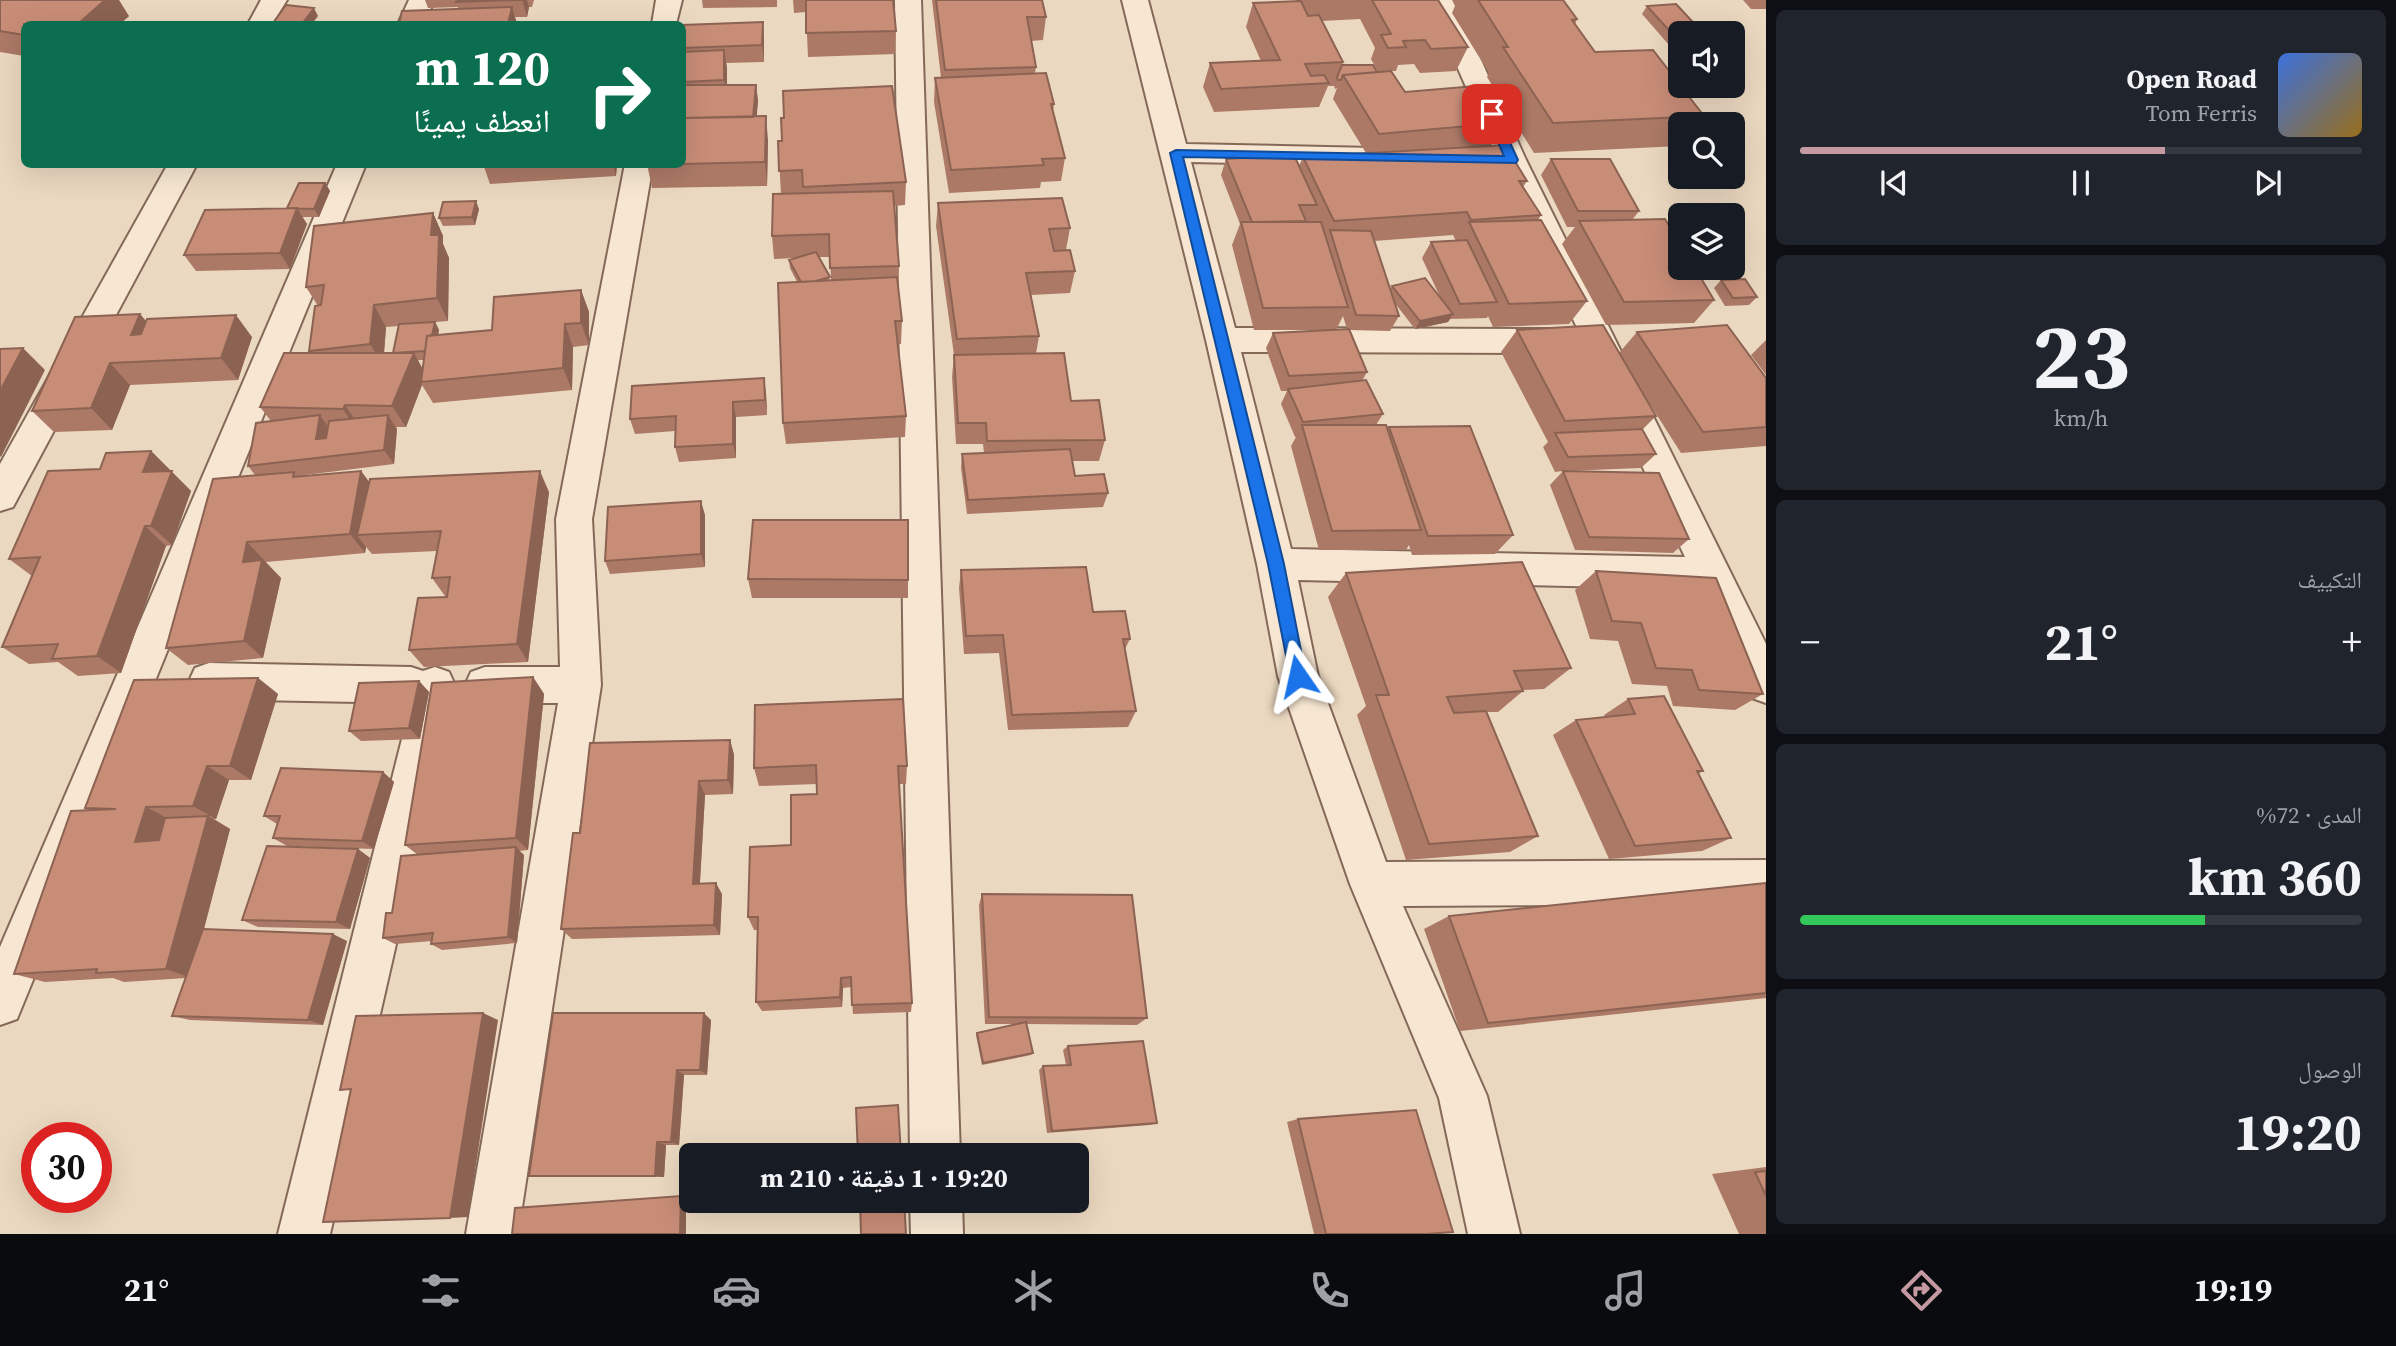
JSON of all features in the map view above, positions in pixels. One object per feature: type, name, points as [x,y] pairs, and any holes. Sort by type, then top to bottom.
[{"type":"street","points":[[262,21],[274,0]]},
{"type":"street","points":[[412,21],[422,0]]},
{"type":"street","points":[[664,21],[668,0]]},
{"type":"street","points":[[908,0],[935,1143]]},
{"type":"street","points":[[1135,0],[1222,340],[1276,564],[1298,676],[1372,884],[1463,1096],[1494,1234]]},
{"type":"street","points":[[1441,0],[1499,160],[1600,341],[1766,685]]},
{"type":"street","points":[[1176,153],[1404,158]]},
{"type":"street","points":[[5,480],[181,168]]},
{"type":"street","points":[[0,1002],[350,168]]},
{"type":"street","points":[[492,1234],[581,685],[574,519],[638,168]]},
{"type":"street","points":[[1222,340],[1600,341]]},
{"type":"street","points":[[1276,564],[1712,573]]},
{"type":"street","points":[[136,679],[581,685]]},
{"type":"street","points":[[304,1234],[435,685]]},
{"type":"street","points":[[1372,884],[1766,882]]},
{"type":"street","points":[[936,1213],[937,1234]]},
{"type":"building","points":[[0,0],[105,0],[81,21],[21,21],[21,34],[0,31]]},
{"type":"building","points":[[457,0],[522,0],[456,2]]},
{"type":"building","points":[[806,0],[893,0],[896,31],[806,33]]},
{"type":"building","points":[[936,0],[1042,0],[1046,17],[1027,17],[1036,67],[945,70]]},
{"type":"building","points":[[1372,0],[1438,0],[1468,47],[1431,49],[1425,40],[1403,41],[1406,47],[1388,48],[1381,35],[1391,34]]},
{"type":"building","points":[[1478,0],[1563,0],[1577,19],[1572,20],[1595,52],[1653,50],[1668,69],[1668,98],[1690,98],[1701,112],[1668,112],[1668,118],[1553,123],[1503,47],[1508,47]]},
{"type":"building","points":[[1301,1],[1308,16],[1319,15],[1343,62],[1305,64],[1311,76],[1324,75],[1329,83],[1221,89],[1210,63],[1280,60],[1253,3]]},
{"type":"building","points":[[1676,4],[1692,21],[1668,21],[1668,29],[1647,6]]},
{"type":"building","points":[[286,5],[314,8],[304,21],[274,21]]},
{"type":"building","points":[[512,7],[509,21],[400,21],[402,11]]},
{"type":"building","points":[[763,22],[762,45],[686,48],[686,25]]},
{"type":"building","points":[[724,50],[724,80],[686,82],[686,52]]},
{"type":"building","points":[[1342,65],[1373,65],[1377,72],[1343,75],[1341,80],[1338,80]]},
{"type":"building","points":[[1391,71],[1405,92],[1476,86],[1502,123],[1379,134],[1343,75]]},
{"type":"building","points":[[1046,73],[1065,158],[1042,159],[1044,165],[951,170],[935,78]]},
{"type":"building","points":[[686,85],[756,85],[753,117],[686,118]]},
{"type":"building","points":[[892,86],[906,182],[803,187],[802,170],[779,171],[778,141],[782,141],[783,91]]},
{"type":"building","points":[[766,116],[765,162],[686,164],[686,118]]},
{"type":"building","points":[[1505,145],[1527,181],[1519,181],[1541,215],[1471,220],[1467,212],[1334,221],[1303,157]]},
{"type":"building","points":[[1294,155],[1317,205],[1299,205],[1306,221],[1252,222],[1226,159]]},
{"type":"building","points":[[1551,159],[1610,159],[1639,211],[1578,211]]},
{"type":"building","points":[[299,183],[325,183],[314,209],[287,208]]},
{"type":"building","points":[[893,191],[899,266],[830,268],[829,234],[772,236],[773,194]]},
{"type":"building","points":[[1062,198],[1070,228],[1049,229],[1054,251],[1070,250],[1075,271],[1026,273],[1039,336],[957,339],[938,203]]},
{"type":"building","points":[[476,201],[472,217],[439,218],[443,202]]},
{"type":"building","points":[[297,208],[280,253],[184,255],[205,210]]},
{"type":"building","points":[[433,213],[431,235],[439,235],[437,298],[374,305],[370,344],[309,351],[315,306],[321,305],[324,285],[306,287],[314,226]]},
{"type":"building","points":[[1665,219],[1668,224],[1668,280],[1702,280],[1714,300],[1624,302],[1579,221]]},
{"type":"building","points":[[1541,220],[1587,301],[1509,304],[1469,222]]},
{"type":"building","points":[[1241,222],[1321,222],[1348,307],[1263,308]]},
{"type":"building","points":[[1330,230],[1371,231],[1399,316],[1356,315]]},
{"type":"building","points":[[1467,240],[1497,302],[1460,304],[1431,242]]},
{"type":"building","points":[[816,252],[830,277],[801,282],[789,260]]},
{"type":"building","points":[[897,277],[902,321],[895,321],[906,416],[783,423],[778,283]]},
{"type":"building","points":[[1425,278],[1453,314],[1420,321],[1392,286]]},
{"type":"building","points":[[1745,279],[1757,297],[1733,298],[1721,280]]},
{"type":"building","points":[[581,290],[581,323],[565,324],[563,368],[421,382],[427,336],[492,330],[494,297]]},
{"type":"building","points":[[140,314],[131,335],[141,334],[147,319],[236,315],[221,358],[110,363],[91,408],[32,411],[75,317]]},
{"type":"building","points":[[435,322],[432,335],[427,336],[425,351],[393,353],[399,324]]},
{"type":"building","points":[[1603,325],[1656,416],[1565,421],[1517,330]]},
{"type":"building","points":[[1727,325],[1766,378],[1766,427],[1703,432],[1637,332]]},
{"type":"building","points":[[1349,329],[1367,372],[1289,376],[1273,333]]},
{"type":"building","points":[[23,348],[0,391],[0,349]]},
{"type":"building","points":[[284,353],[414,353],[392,406],[345,405],[343,409],[260,407]]},
{"type":"building","points":[[1064,353],[1071,401],[1099,400],[1105,440],[987,441],[986,423],[958,423],[954,355]]},
{"type":"building","points":[[764,378],[765,400],[733,402],[733,444],[675,447],[676,416],[630,419],[632,386]]},
{"type":"building","points":[[1366,380],[1383,414],[1303,422],[1288,389]]},
{"type":"building","points":[[320,415],[316,439],[326,438],[329,421],[388,415],[384,450],[248,466],[256,423]]},
{"type":"building","points":[[1302,425],[1386,425],[1421,530],[1332,531]]},
{"type":"building","points":[[1470,426],[1513,535],[1428,536],[1389,427]]},
{"type":"building","points":[[1642,429],[1656,454],[1568,457],[1555,433]]},
{"type":"building","points":[[1070,449],[1075,476],[1104,474],[1108,493],[968,500],[962,454]]},
{"type":"building","points":[[151,451],[143,472],[172,471],[151,526],[145,526],[97,656],[52,659],[58,644],[2,647],[40,557],[9,559],[48,471],[100,469],[106,453]]},
{"type":"building","points":[[361,471],[350,534],[247,542],[243,562],[262,560],[244,641],[166,648],[213,479],[294,472],[293,477]]},
{"type":"building","points":[[540,471],[517,644],[409,650],[418,598],[447,597],[450,577],[432,578],[441,531],[357,535],[370,479]]},
{"type":"building","points":[[1563,471],[1659,473],[1689,539],[1589,537]]},
{"type":"building","points":[[701,501],[701,554],[605,561],[608,507]]},
{"type":"building","points":[[753,520],[908,520],[908,580],[748,579]]},
{"type":"building","points":[[1522,562],[1571,668],[1514,671],[1523,691],[1447,697],[1454,713],[1486,711],[1538,836],[1429,844],[1376,695],[1389,695],[1346,573]]},
{"type":"building","points":[[1086,567],[1093,612],[1125,611],[1130,639],[1123,639],[1136,711],[1012,715],[1003,635],[966,636],[961,570]]},
{"type":"building","points":[[1596,571],[1716,578],[1763,694],[1699,690],[1692,670],[1656,668],[1641,623],[1612,621]]},
{"type":"building","points":[[533,677],[516,838],[405,845],[432,683]]},
{"type":"building","points":[[258,678],[230,766],[207,766],[193,806],[146,807],[135,842],[159,840],[165,818],[208,816],[166,969],[96,973],[97,969],[14,974],[71,811],[116,809],[85,808],[134,680]]},
{"type":"building","points":[[419,681],[409,728],[349,731],[359,683]]},
{"type":"building","points":[[1664,696],[1703,771],[1697,771],[1731,838],[1635,846],[1576,720],[1635,714],[1628,699]]},
{"type":"building","points":[[903,699],[907,766],[898,766],[912,1003],[852,1005],[851,977],[841,978],[840,997],[756,1002],[758,917],[748,917],[750,847],[791,845],[791,795],[817,794],[816,765],[754,768],[755,705]]},
{"type":"building","points":[[730,740],[728,780],[699,781],[693,884],[716,883],[714,925],[561,929],[573,833],[580,833],[590,743]]},
{"type":"building","points":[[281,768],[383,772],[362,841],[273,838],[280,816],[264,816]]},
{"type":"building","points":[[267,846],[358,849],[336,922],[242,920]]},
{"type":"building","points":[[516,847],[508,937],[431,944],[433,933],[383,938],[386,913],[392,913],[401,856]]},
{"type":"building","points":[[1766,883],[1766,993],[1488,1023],[1449,916]]},
{"type":"building","points":[[982,894],[1132,895],[1147,1018],[989,1017]]},
{"type":"building","points":[[203,929],[333,934],[308,1020],[172,1016]]},
{"type":"building","points":[[483,1013],[450,1218],[323,1222],[351,1089],[340,1090],[356,1016]]},
{"type":"building","points":[[553,1013],[704,1013],[700,1070],[677,1070],[671,1142],[657,1142],[655,1176],[529,1176]]},
{"type":"building","points":[[1026,1022],[1033,1053],[983,1063],[977,1033]]},
{"type":"building","points":[[1143,1041],[1157,1123],[1052,1131],[1043,1066],[1071,1065],[1068,1046]]},
{"type":"building","points":[[898,1105],[900,1143],[857,1143],[856,1108]]},
{"type":"building","points":[[1416,1110],[1453,1232],[1326,1234],[1298,1119]]},
{"type":"building","points":[[1766,1171],[1766,1196],[1755,1172]]},
{"type":"building","points":[[679,1196],[680,1234],[512,1234],[515,1208]]},
{"type":"building","points":[[860,1213],[905,1213],[906,1234],[861,1234]]},
{"type":"route","points":[[1298,676],[1276,564],[1176,153],[1512,160],[1492,114]]}]
